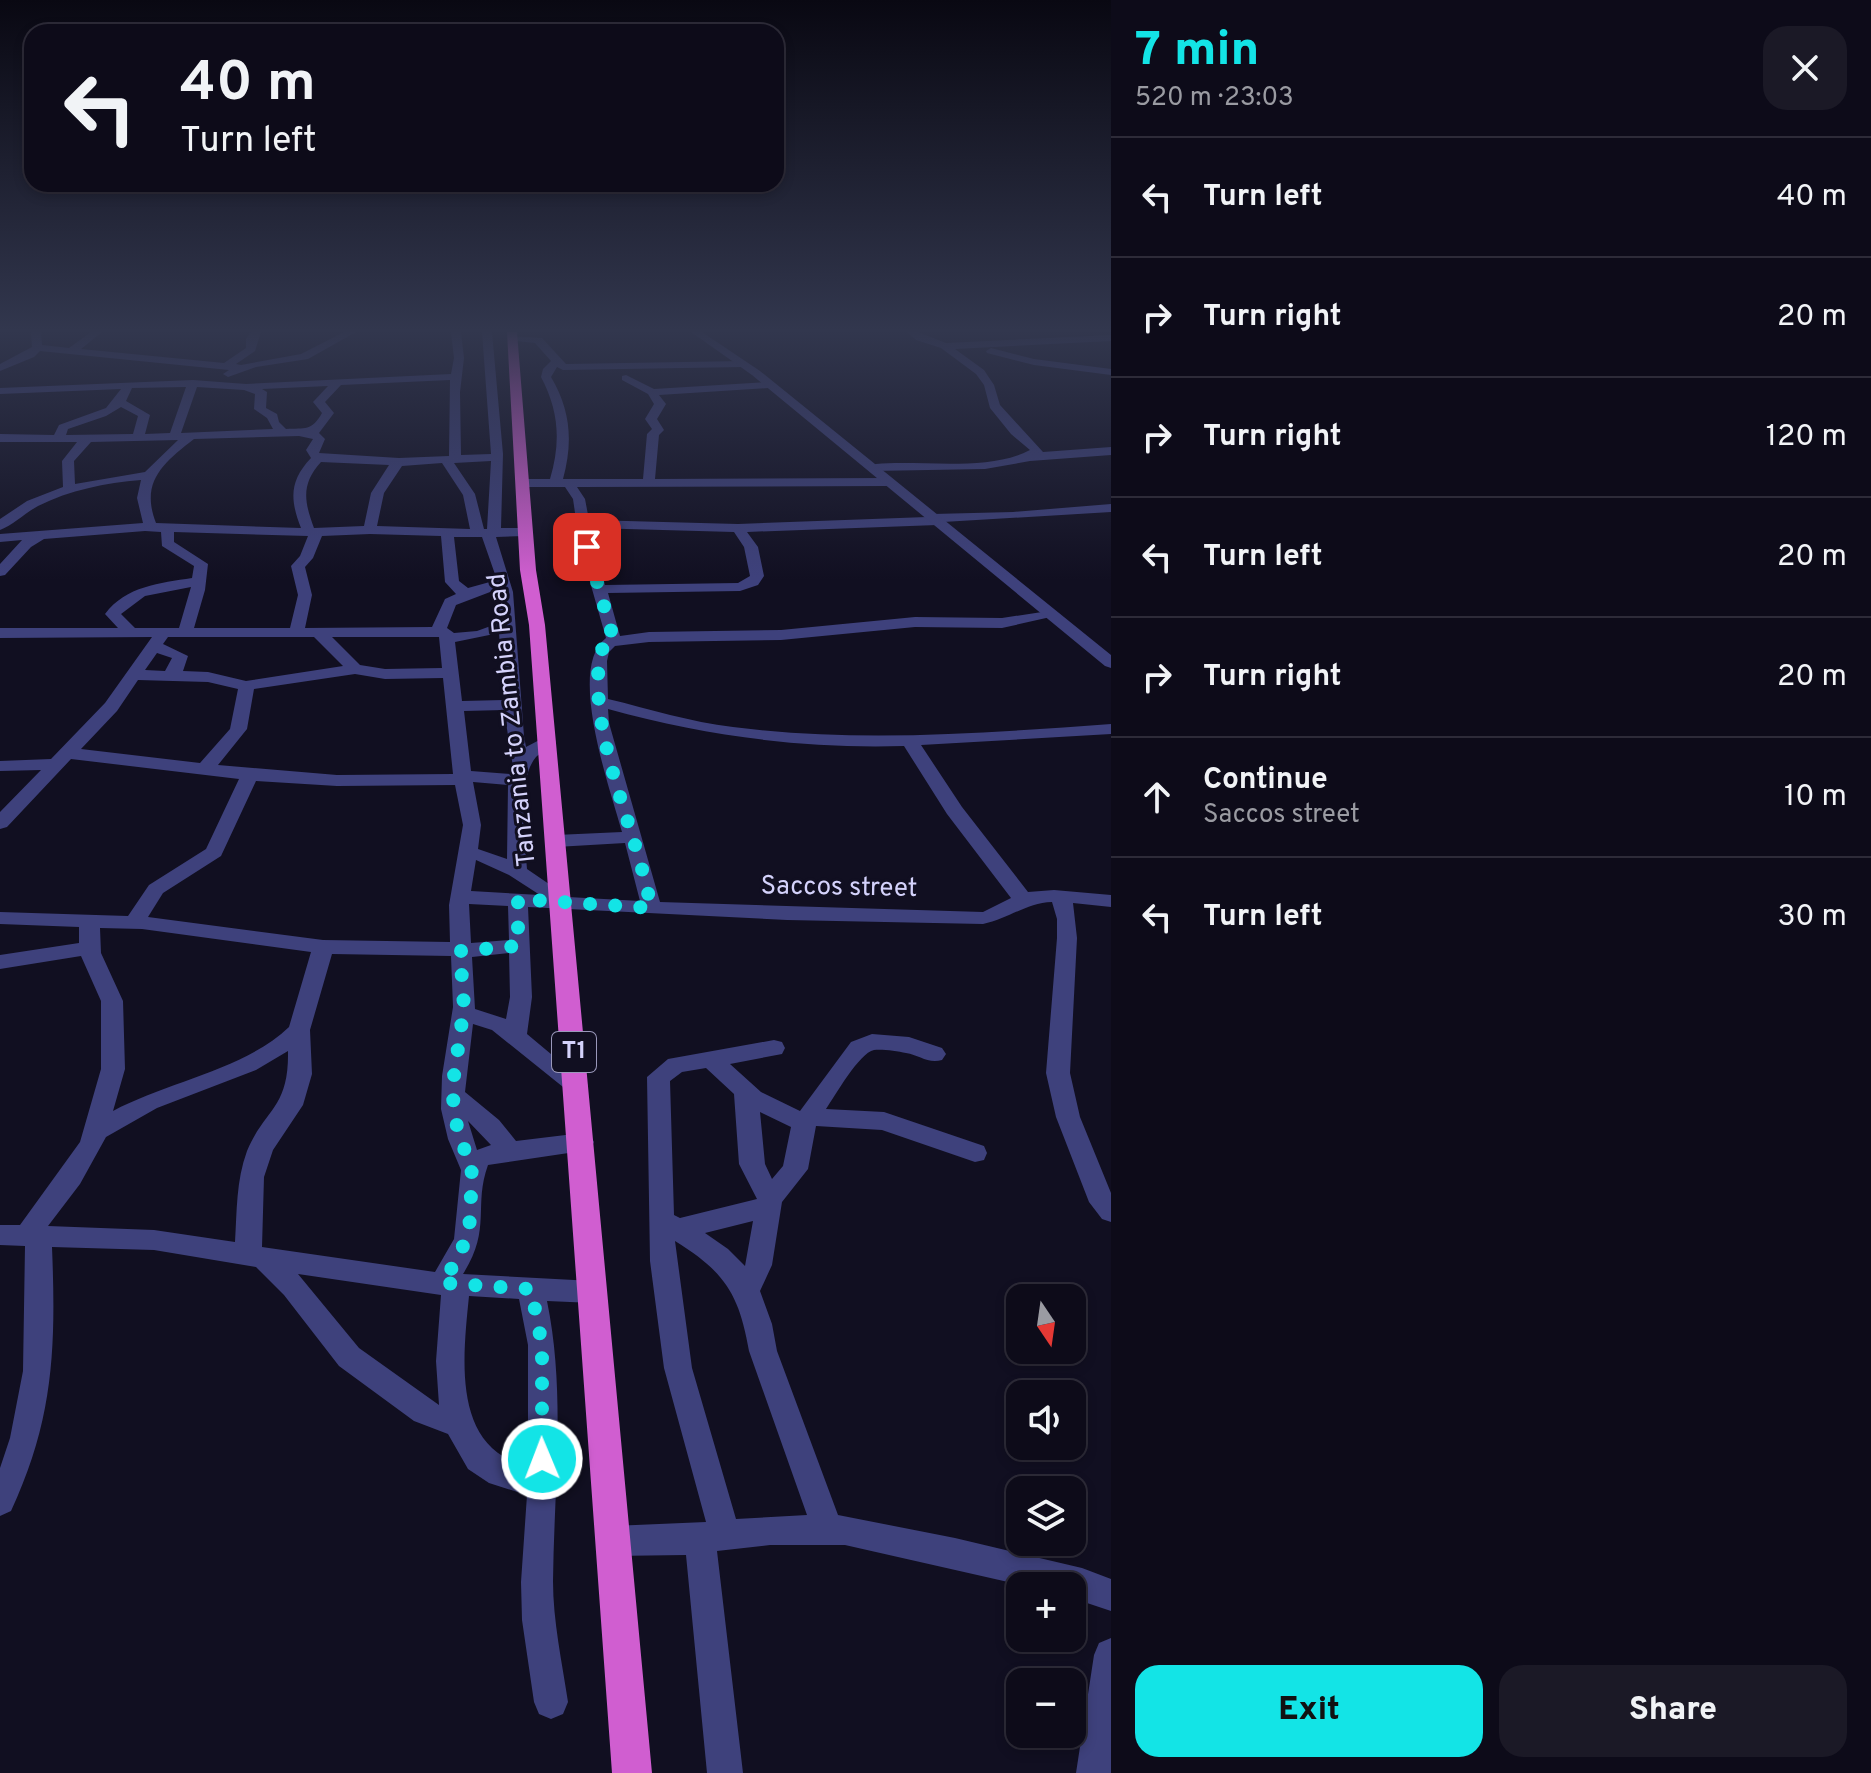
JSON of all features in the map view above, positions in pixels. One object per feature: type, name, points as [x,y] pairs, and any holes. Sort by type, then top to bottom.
[{"type":"highway","name":"Tanzania to Zambia Road","points":[[517,415],[525,532],[547,741],[582,1142],[632,1773]]},
{"type":"street","points":[[58,440],[63,427],[101,415]]},
{"type":"street","points":[[138,438],[144,415]]},
{"type":"street","points":[[174,437],[182,415]]},
{"type":"street","points":[[271,415],[273,423],[282,432]]},
{"type":"street","points":[[311,433],[320,427],[327,415]]},
{"type":"street","points":[[453,415],[451,459],[459,483],[469,494],[503,565],[520,774]]},
{"type":"street","points":[[486,533],[497,457],[494,415]]},
{"type":"street","points":[[563,415],[562,482],[579,499],[582,524],[614,641]]},
{"type":"street","points":[[649,480],[653,434],[658,430],[651,419],[654,415]]},
{"type":"street","points":[[807,415],[876,468],[887,482],[1111,663]]},
{"type":"street","points":[[1001,415],[1015,432],[1038,451],[1030,457]]},
{"type":"street","points":[[0,438],[58,440],[311,433],[319,439],[312,450],[319,457],[399,462],[497,457]]},
{"type":"street","points":[[185,632],[200,581],[201,564],[167,543],[169,535],[158,527],[144,504],[147,476],[153,467],[191,436]]},
{"type":"street","points":[[70,491],[66,467],[68,458],[88,439]]},
{"type":"street","points":[[876,468],[1000,463],[1030,457],[1111,451]]},
{"type":"street","points":[[296,633],[305,602],[298,566],[306,558],[313,531],[299,508],[297,488],[304,472],[319,457]]},
{"type":"street","points":[[370,530],[372,505],[382,480],[399,462]]},
{"type":"street","points":[[0,526],[14,514],[103,479],[147,476]]},
{"type":"street","points":[[522,483],[649,480],[887,482]]},
{"type":"street","points":[[582,524],[738,528],[1013,516],[1111,508]]},
{"type":"street","points":[[0,538],[158,527],[525,532]]},
{"type":"street","points":[[599,589],[740,587],[753,582],[757,576],[751,547],[738,528]]},
{"type":"street","points":[[447,533],[452,582],[465,594]]},
{"type":"street","points":[[0,572],[26,544],[42,534]]},
{"type":"street","points":[[131,633],[113,614],[129,598],[153,589],[200,581]]},
{"type":"street","points":[[473,1169],[460,1139],[453,1095],[463,1013],[460,897],[472,825],[442,635],[450,602],[465,594],[503,583]]},
{"type":"street","points":[[651,908],[600,723],[601,650],[614,641],[649,637],[781,635],[915,622],[1002,623],[1050,613]]},
{"type":"street","points":[[0,633],[131,633],[160,639],[185,632],[479,635],[506,626]]},
{"type":"street","points":[[319,633],[355,669]]},
{"type":"street","points":[[0,823],[111,707],[160,639]]},
{"type":"street","points":[[160,639],[180,656],[177,668],[170,675]]},
{"type":"street","points":[[134,675],[208,677],[248,686],[273,679],[355,669],[385,674],[449,673]]},
{"type":"street","points":[[205,768],[230,742],[240,726],[242,696],[248,686]]},
{"type":"street","points":[[600,702],[677,723],[752,734],[909,740],[1111,729]]},
{"type":"street","points":[[454,706],[512,705]]},
{"type":"street","points":[[909,740],[954,810],[1023,900]]},
{"type":"street","points":[[517,872],[515,805],[520,774],[528,755],[547,741]]},
{"type":"street","points":[[0,766],[63,759],[378,782],[520,774]]},
{"type":"street","points":[[134,923],[156,889],[214,852],[250,775]]},
{"type":"street","points":[[556,841],[633,837]]},
{"type":"street","points":[[467,852],[517,872],[561,901]]},
{"type":"street","name":"Saccos street","points":[[460,897],[780,915],[983,918],[1000,915],[1023,900],[1061,897],[1111,901]]},
{"type":"street","points":[[1061,897],[1067,938],[1058,1073],[1068,1117],[1102,1202],[1111,1212]]},
{"type":"street","points":[[515,1036],[521,997],[518,899]]},
{"type":"street","points":[[0,918],[134,923],[323,947],[460,950],[518,946]]},
{"type":"street","points":[[22,1235],[71,1177],[96,1131],[113,1069],[112,1001],[90,948],[89,921]]},
{"type":"street","points":[[323,947],[299,1030],[300,1074],[291,1105],[261,1148],[251,1177],[256,1256],[294,1287],[349,1357],[424,1412],[461,1426]]},
{"type":"street","points":[[0,962],[90,948]]},
{"type":"street","points":[[463,1013],[500,1025],[576,1085]]},
{"type":"street","points":[[96,1131],[149,1102],[248,1064],[288,1041],[299,1030]]},
{"type":"street","points":[[747,1290],[759,1265],[768,1204],[795,1169],[807,1120],[859,1048],[872,1042],[886,1041],[934,1054]]},
{"type":"street","points":[[725,1773],[712,1536],[678,1368],[663,1261],[668,1224],[659,1077],[676,1065],[774,1048]]},
{"type":"street","points":[[710,1058],[746,1092],[777,1112],[807,1120],[884,1121],[975,1153]]},
{"type":"street","points":[[746,1092],[752,1164],[768,1204]]},
{"type":"street","points":[[453,1095],[490,1126],[510,1151]]},
{"type":"street","points":[[543,1484],[500,1472],[479,1458],[454,1412],[449,1380],[449,1284],[468,1238],[471,1205],[469,1175],[478,1159],[510,1151],[582,1142]]},
{"type":"street","points":[[668,1224],[768,1204]]},
{"type":"street","points":[[668,1224],[724,1259],[747,1290],[759,1322],[763,1351],[828,1530]]},
{"type":"street","points":[[22,1235],[154,1240],[449,1284],[593,1292]]},
{"type":"street","points":[[0,1501],[35,1402],[40,1310],[22,1235]]},
{"type":"street","points":[[531,1289],[542,1345],[543,1484],[537,1582],[539,1620],[551,1702]]},
{"type":"street","points":[[612,1541],[770,1530],[845,1530],[1082,1584],[1111,1595]]},
{"type":"street","points":[[1094,1773],[1111,1655]]},
{"type":"route","points":[[542,1459],[542,1345],[531,1289],[442,1283],[462,1254],[468,1238],[471,1205],[469,1175],[473,1169],[460,1139],[453,1109],[454,1076],[464,1007],[460,951],[518,946],[518,899],[651,908],[647,884],[600,723],[599,661],[601,650],[614,641],[587,547]]}]
